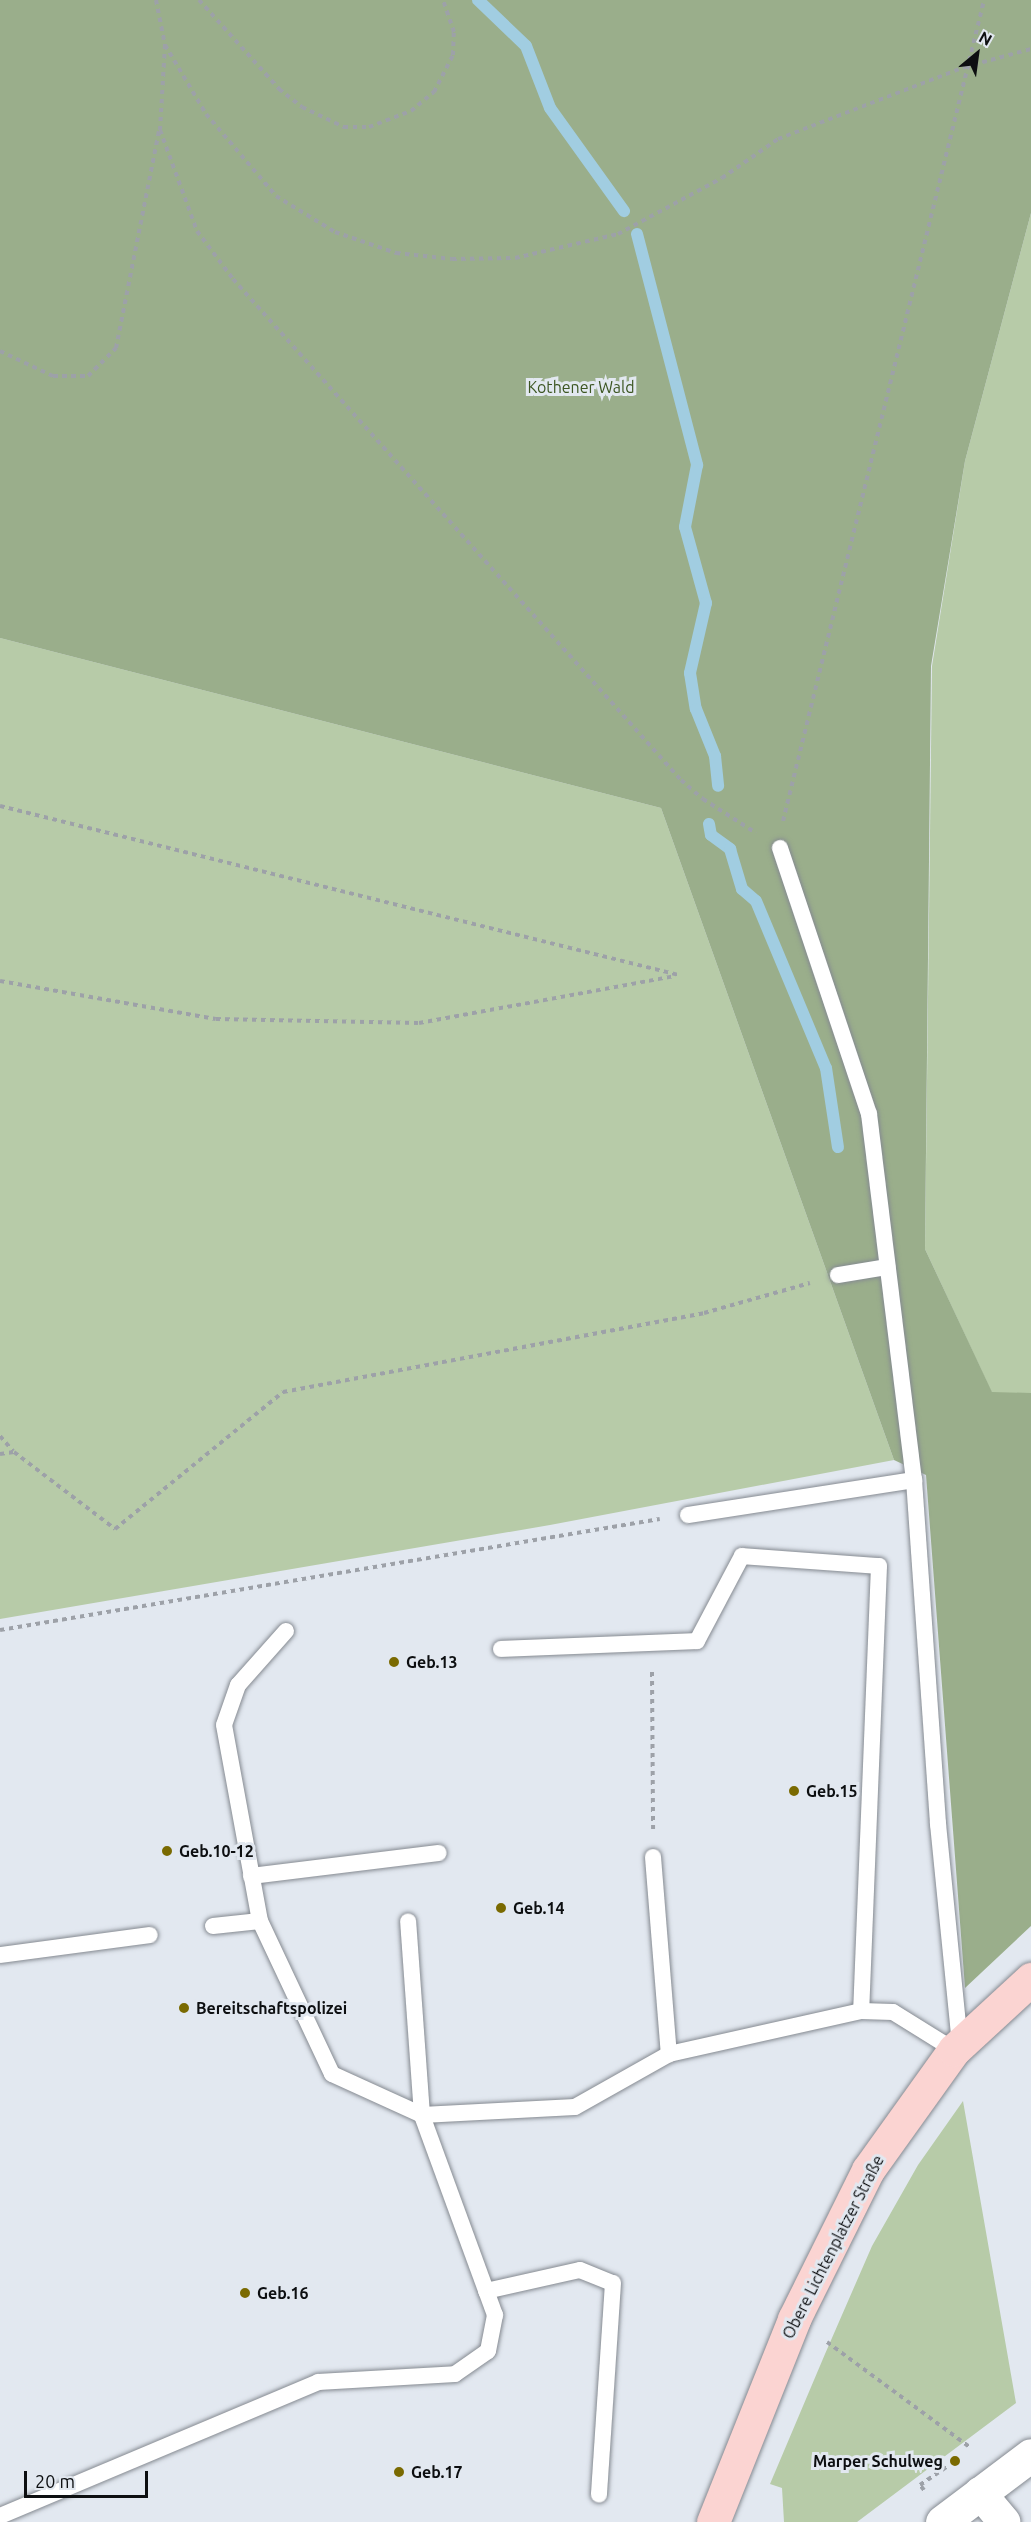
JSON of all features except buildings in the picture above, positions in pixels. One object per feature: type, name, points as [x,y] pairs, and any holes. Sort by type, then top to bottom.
[{"type":"main road","name":"Obere Lichtenplatzer Straße","points":[[714,2522],[794,2319],[868,2170],[957,2046],[1031,1979]]},
{"type":"street","points":[[942,2522],[1031,2455]]},
{"type":"street","points":[[726,2490],[734,2522]]},
{"type":"street","points":[[980,2493],[1004,2522]]},
{"type":"lane","points":[[780,848],[869,1114],[914,1480],[938,1824],[957,2046]]},
{"type":"lane","points":[[838,1275],[887,1267]]},
{"type":"lane","points":[[688,1515],[914,1480]]},
{"type":"lane","points":[[501,1649],[697,1641],[742,1556],[879,1566],[861,2010]]},
{"type":"lane","points":[[286,1631],[238,1685],[224,1725],[260,1921],[332,2073],[422,2115],[575,2107],[669,2054],[861,2010],[893,2012],[957,2046]]},
{"type":"lane","points":[[250,1876],[439,1853]]},
{"type":"lane","points":[[653,1857],[669,2054]]},
{"type":"lane","points":[[213,1926],[260,1921]]},
{"type":"lane","points":[[0,2516],[318,2382],[455,2374],[488,2352],[495,2315],[422,2115],[408,1922]]},
{"type":"lane","points":[[0,1955],[150,1935]]},
{"type":"lane","points":[[486,2291],[580,2270],[613,2283],[599,2495]]},
{"type":"path","points":[[0,351],[53,376],[88,376],[116,348],[160,130],[165,45],[156,0]]},
{"type":"path","points":[[199,0],[279,89],[302,107],[344,128],[369,127],[411,111],[434,92],[453,55],[454,32],[443,0]]},
{"type":"path","points":[[160,130],[197,231],[233,279],[681,780],[703,799],[780,848],[784,812],[965,67],[984,0]]},
{"type":"path","points":[[165,45],[207,114],[276,196],[345,235],[396,253],[452,259],[515,258],[618,234],[722,178],[778,140],[965,67],[1031,49]]},
{"type":"path","points":[[0,806],[679,975],[419,1023],[216,1018],[0,981]]},
{"type":"path","points":[[0,1436],[14,1452],[115,1529],[283,1392],[704,1313],[838,1275]]},
{"type":"path","points":[[0,1454],[14,1452]]},
{"type":"path","points":[[0,1630],[688,1515]]},
{"type":"path","points":[[651,1643],[653,1857]]},
{"type":"path","points":[[794,2319],[971,2448]]},
{"type":"green space","name":"Kothener Wald","points":[[0,0],[1031,0],[1031,213],[965,461],[931,666],[925,1249],[992,1392],[1031,1393],[1031,1926],[965,1988],[926,1475],[894,1460],[661,808],[0,638]]},
{"type":"green space","points":[[1031,213],[1031,1393],[992,1393],[925,1249],[932,666],[965,461]]},
{"type":"green space","points":[[0,638],[661,808],[894,1460],[550,1525],[0,1619]]},
{"type":"green space","points":[[963,2101],[1016,2403],[857,2522],[784,2522],[782,2488],[770,2484],[825,2354],[872,2246],[918,2165]]},
{"type":"waterway","points":[[478,0],[526,46],[550,108],[624,211]]},
{"type":"waterway","points":[[637,234],[697,465],[685,527],[706,603],[690,673],[696,709],[715,756],[718,786]]},
{"type":"waterway","points":[[709,824],[711,835],[730,849],[742,889],[756,901],[826,1068],[838,1147]]},
{"type":"place","name":"Geb.13","points":[[394,1662]]},
{"type":"place","name":"Geb.15","points":[[794,1791]]},
{"type":"place","name":"Geb.10-12","points":[[167,1851]]},
{"type":"place","name":"Geb.14","points":[[501,1908]]},
{"type":"place","name":"Bereitschaftspolizei","points":[[184,2008]]},
{"type":"place","name":"Geb.16","points":[[245,2293]]},
{"type":"place","name":"Marper Schulweg","points":[[955,2461]]},
{"type":"place","name":"Geb.17","points":[[399,2472]]}]
